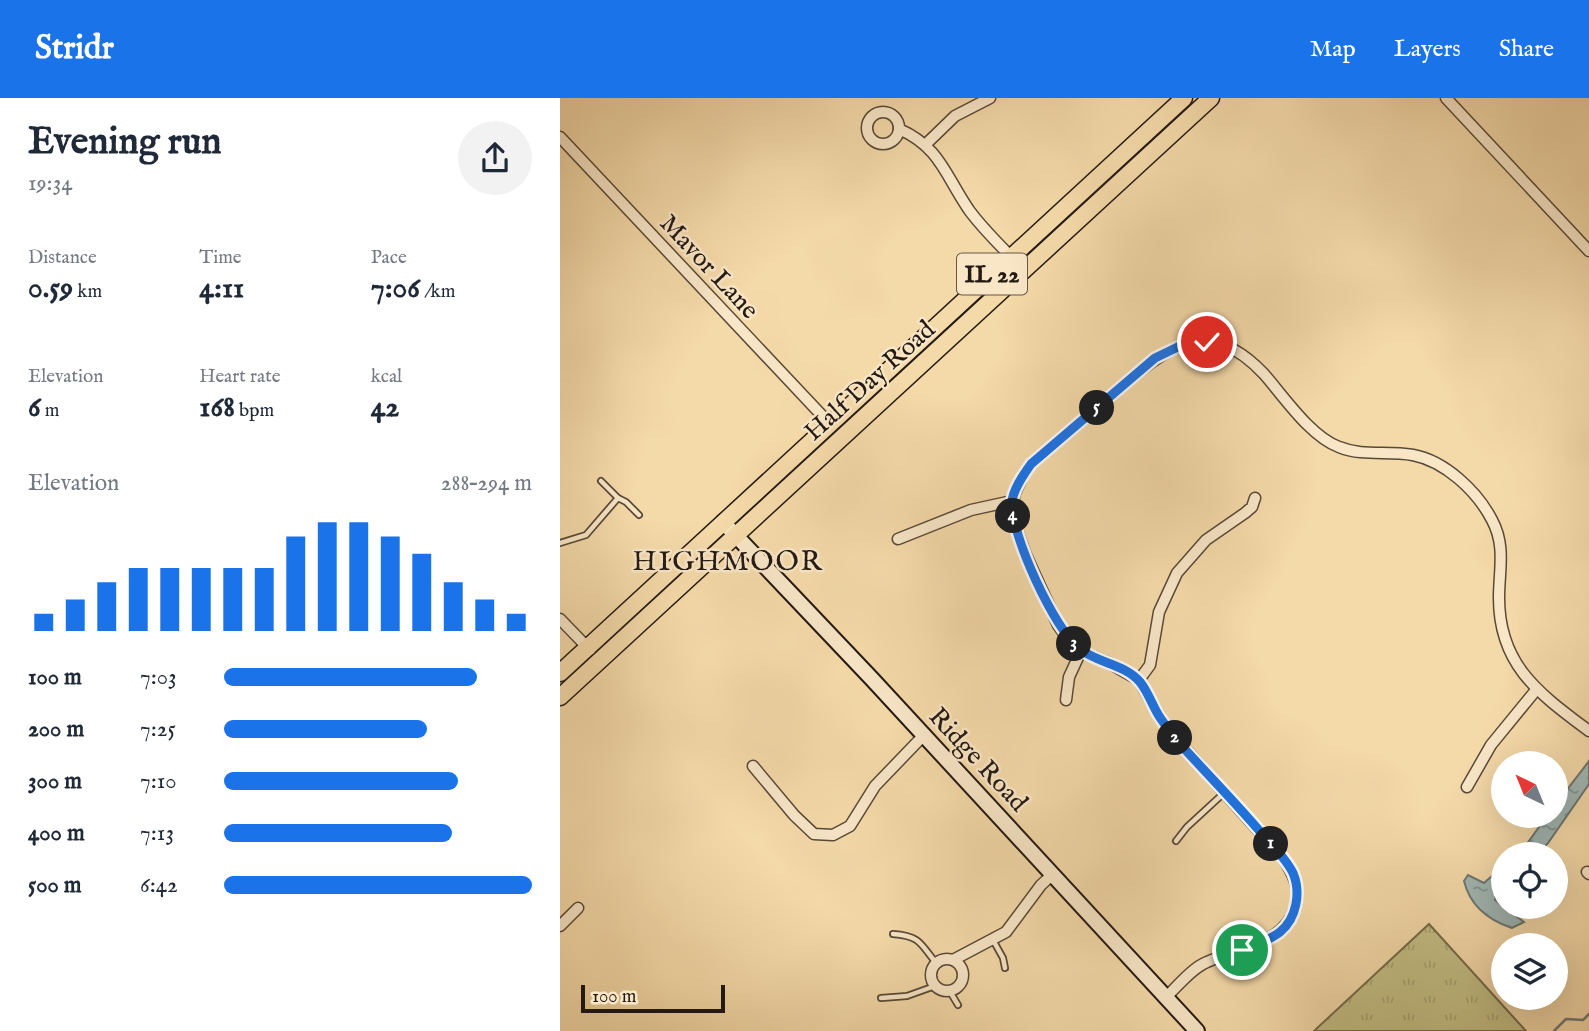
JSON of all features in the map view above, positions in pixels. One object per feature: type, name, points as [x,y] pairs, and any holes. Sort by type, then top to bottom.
[{"type":"main road","name":"Half Day Road","points":[[560,673],[1184,98]]},
{"type":"main road","name":"Half Day Road","points":[[560,697],[1211,98]]},
{"type":"street","points":[[926,144],[955,116],[990,98]]},
{"type":"street","points":[[1446,98],[1589,251]]},
{"type":"street","points":[[899,129],[926,144],[970,210],[1025,271]]},
{"type":"street","name":"Mavor Lane","points":[[560,137],[829,424]]},
{"type":"street","points":[[1166,997],[1203,963],[1252,946],[1281,931],[1292,916],[1297,899],[1297,886],[1283,858],[1161,719],[1139,680],[1082,651],[1067,638],[1058,625],[1017,532],[1012,501],[1024,474],[1155,358],[1184,344],[1207,342],[1229,347],[1251,360],[1303,419],[1336,446],[1364,454],[1406,454],[1427,459],[1457,477],[1483,506],[1500,539],[1500,620],[1511,654],[1536,690],[1589,732]]},
{"type":"street","points":[[1139,680],[1150,665],[1159,612],[1177,573],[1206,540],[1252,507],[1255,498]]},
{"type":"street","points":[[898,539],[959,514],[1012,501]]},
{"type":"street","name":"Ridge Road","points":[[723,522],[1197,1031]]},
{"type":"street","points":[[560,619],[600,661]]},
{"type":"street","points":[[1066,700],[1069,677],[1082,651]]},
{"type":"street","points":[[1466,787],[1491,745],[1536,690]]},
{"type":"street","points":[[753,766],[794,815],[814,834],[833,835],[850,826],[875,786],[924,735]]},
{"type":"street","points":[[954,960],[961,967],[963,977],[958,986],[949,990],[935,986],[931,977],[936,963],[944,959],[954,960],[1006,932],[1041,885],[1053,874]]},
{"type":"street","points":[[560,926],[579,908]]},
{"type":"lane","points":[[601,481],[639,515]]},
{"type":"lane","points":[[560,543],[586,535],[618,498]]},
{"type":"lane","points":[[1176,841],[1225,791]]},
{"type":"lane","points":[[892,933],[911,935],[920,940],[936,963]]},
{"type":"lane","points":[[993,940],[1003,958],[1005,968]]},
{"type":"lane","points":[[881,998],[907,996],[935,986]]},
{"type":"lane","points":[[949,990],[958,1005]]},
{"type":"green space","points":[[1429,924],[1491,992],[1491,1010],[1507,1010],[1526,1031],[1314,1031]]},
{"type":"water","points":[[1589,761],[1589,784],[1568,814],[1568,788]]},
{"type":"water","points":[[1538,828],[1558,828],[1549,842],[1528,842]]},
{"type":"water","points":[[1468,875],[1484,883],[1491,877],[1491,918],[1475,905],[1464,881]]},
{"type":"water","points":[[1492,919],[1520,919],[1524,922],[1512,928]]},
{"type":"waterway","points":[[1554,1031],[1566,1019],[1583,1020],[1589,1014]]},
{"type":"district","name":"HIGHMOOR","points":[[728,560]]},
{"type":"route","points":[[1207,342],[1171,348],[1155,358],[1031,464],[1012,501],[1013,519],[1025,553],[1058,625],[1067,638],[1082,651],[1139,680],[1161,719],[1283,858],[1292,872],[1297,886],[1297,899],[1292,916],[1281,931],[1242,950]]}]
